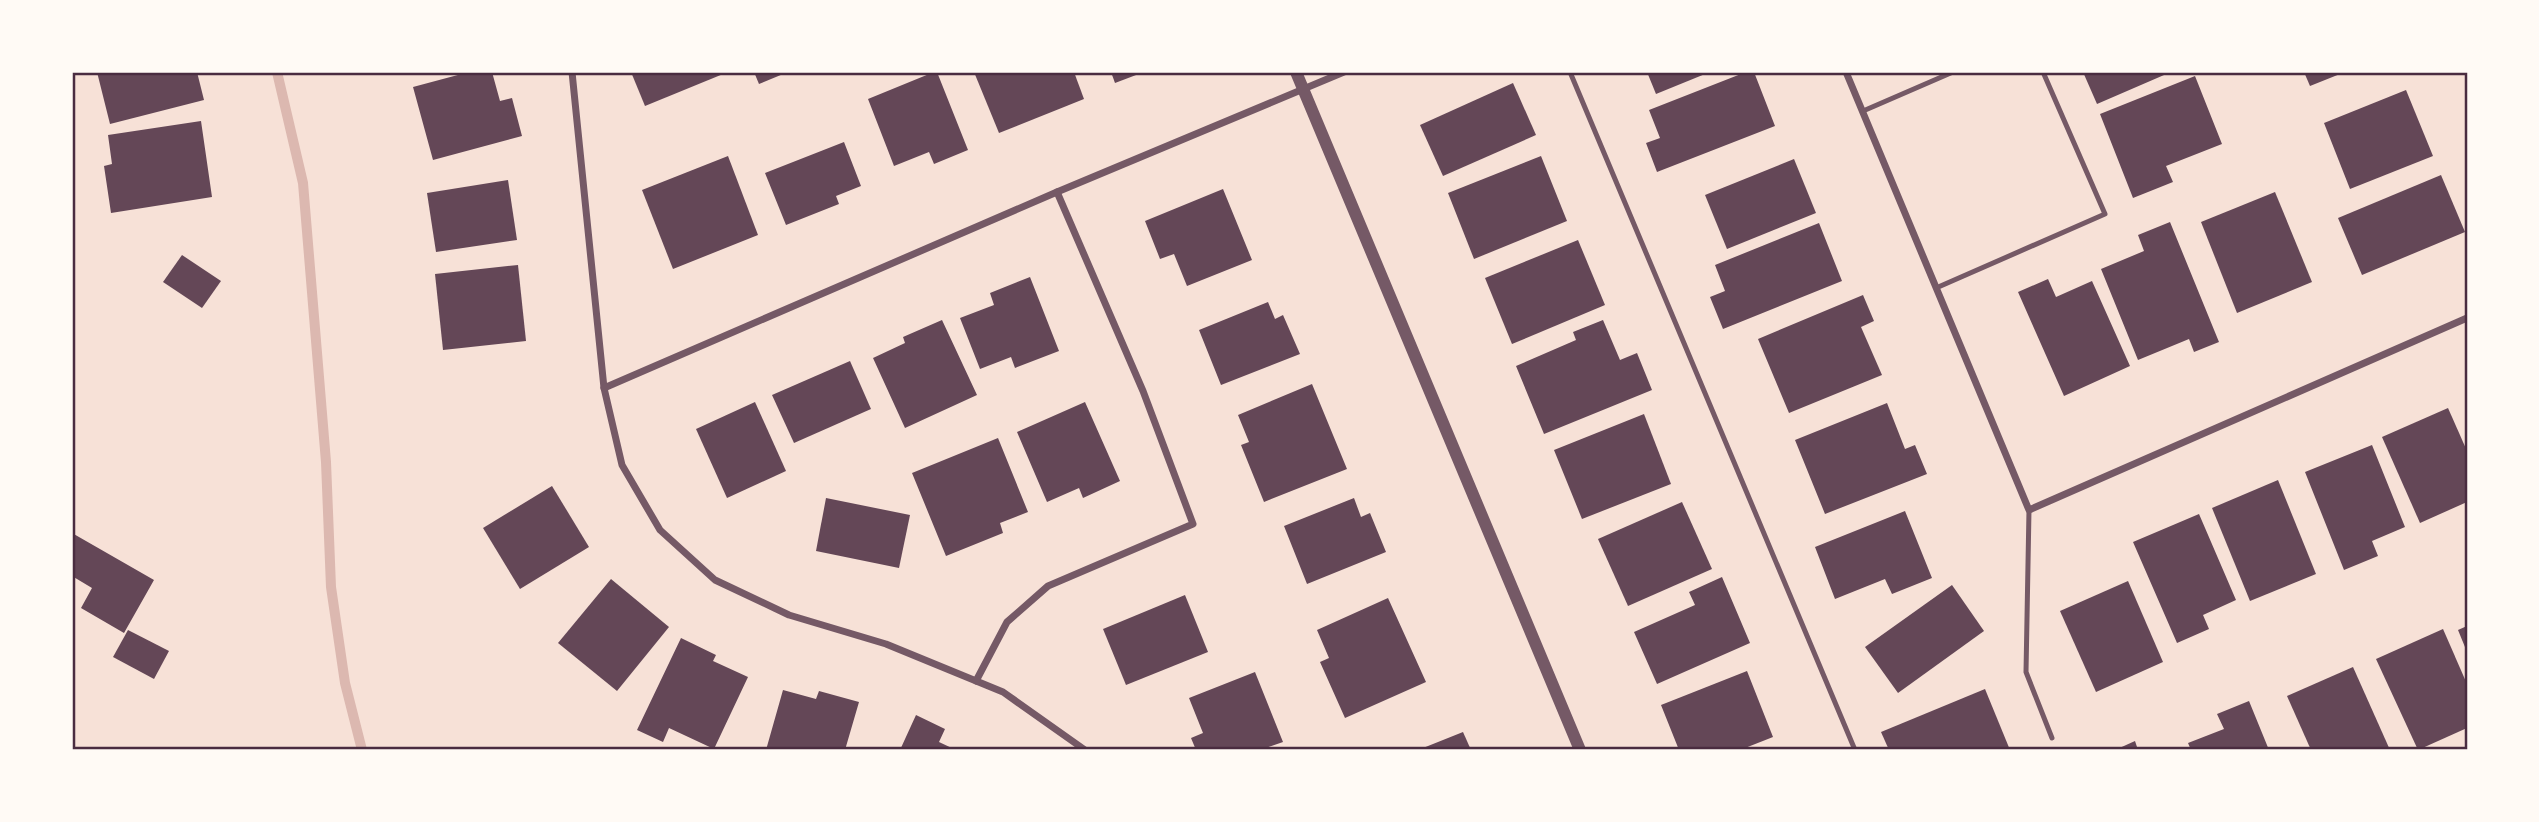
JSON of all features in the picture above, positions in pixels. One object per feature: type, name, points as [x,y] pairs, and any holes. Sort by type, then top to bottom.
[{"type":"street","points":[[572,72],[604,388],[622,465],[660,530],[715,580],[789,615],[886,644],[1003,692],[1085,750]]},
{"type":"street","points":[[1296,72],[1580,750]]},
{"type":"street","points":[[604,388],[1057,192],[1344,72]]},
{"type":"street","points":[[1846,72],[2029,510],[2467,318]]},
{"type":"street","points":[[976,681],[1007,622],[1048,586],[1194,524],[1143,391],[1057,192]]},
{"type":"lane","points":[[1570,72],[1855,750]]},
{"type":"lane","points":[[1863,111],[1953,72]]},
{"type":"lane","points":[[1936,288],[2105,214],[2043,72]]},
{"type":"lane","points":[[2029,510],[2026,672],[2052,738]]},
{"type":"building","points":[[97,72],[197,72],[204,100],[110,124]]},
{"type":"building","points":[[469,72],[492,72],[500,101],[512,98],[522,136],[433,160],[413,87]]},
{"type":"building","points":[[631,72],[728,72],[645,106]]},
{"type":"building","points":[[754,72],[788,72],[759,84]]},
{"type":"building","points":[[937,72],[968,150],[934,164],[929,152],[894,166],[868,99]]},
{"type":"building","points":[[974,72],[1074,72],[1084,99],[999,133]]},
{"type":"building","points":[[1111,72],[1144,72],[1115,83]]},
{"type":"building","points":[[1647,72],[1710,72],[1656,94]]},
{"type":"building","points":[[1746,72],[1754,72],[1775,126],[1657,172],[1646,143],[1660,138],[1649,110]]},
{"type":"building","points":[[2083,72],[2171,72],[2097,104]]},
{"type":"building","points":[[2304,72],[2345,72],[2310,86]]},
{"type":"building","points":[[2195,76],[2222,144],[2166,166],[2173,182],[2133,198],[2100,114]]},
{"type":"building","points":[[1513,83],[1536,135],[1443,176],[1420,125]]},
{"type":"building","points":[[2406,90],[2433,156],[2350,189],[2324,123]]},
{"type":"building","points":[[201,121],[212,197],[111,213],[104,166],[112,164],[108,135]]},
{"type":"building","points":[[844,142],[861,186],[836,196],[839,204],[786,225],[765,173]]},
{"type":"building","points":[[728,156],[758,235],[673,269],[642,190]]},
{"type":"building","points":[[1541,156],[1567,221],[1474,259],[1448,193]]},
{"type":"building","points":[[1794,159],[1816,213],[1727,249],[1705,195]]},
{"type":"building","points":[[2441,175],[2465,232],[2362,275],[2338,218]]},
{"type":"building","points":[[508,180],[517,240],[436,252],[427,193]]},
{"type":"building","points":[[1223,189],[1252,260],[1187,286],[1174,254],[1160,259],[1145,221]]},
{"type":"building","points":[[2275,192],[2312,282],[2237,313],[2201,222]]},
{"type":"building","points":[[2170,222],[2219,342],[2194,352],[2189,339],[2138,360],[2101,269],[2144,251],[2138,235]]},
{"type":"building","points":[[1819,223],[1842,281],[1723,329],[1710,297],[1725,291],[1715,265]]},
{"type":"building","points":[[1578,240],[1605,305],[1512,344],[1485,278]]},
{"type":"building","points":[[182,255],[221,281],[202,308],[163,282]]},
{"type":"building","points":[[518,265],[526,341],[443,350],[435,274]]},
{"type":"building","points":[[1030,277],[1059,351],[1015,368],[1011,357],[980,369],[960,318],[994,305],[990,293]]},
{"type":"building","points":[[2048,279],[2056,297],[2092,281],[2130,366],[2064,396],[2018,292]]},
{"type":"building","points":[[1863,295],[1874,321],[1861,327],[1882,375],[1789,413],[1758,339]]},
{"type":"building","points":[[1268,302],[1275,319],[1283,315],[1300,354],[1221,385],[1199,330]]},
{"type":"building","points":[[942,320],[977,395],[905,428],[873,358],[905,343],[903,337]]},
{"type":"building","points":[[1603,320],[1620,360],[1637,353],[1652,390],[1544,434],[1516,366],[1576,340],[1573,332]]},
{"type":"building","points":[[850,361],[871,409],[794,443],[772,395]]},
{"type":"building","points":[[1312,384],[1347,469],[1264,502],[1241,445],[1249,442],[1238,415]]},
{"type":"building","points":[[755,402],[786,471],[727,498],[696,429]]},
{"type":"building","points":[[1085,402],[1120,481],[1083,498],[1079,488],[1047,502],[1017,432]]},
{"type":"building","points":[[1887,403],[1905,449],[1915,445],[1927,474],[1825,514],[1795,440]]},
{"type":"building","points":[[2448,408],[2467,451],[2467,502],[2420,523],[2382,437]]},
{"type":"building","points":[[1644,414],[1671,484],[1582,519],[1554,450]]},
{"type":"building","points":[[998,438],[1028,512],[1000,523],[1003,533],[946,556],[912,473]]},
{"type":"building","points":[[2372,445],[2405,527],[2372,541],[2378,556],[2344,570],[2305,472]]},
{"type":"building","points":[[2278,480],[2316,574],[2250,601],[2212,508]]},
{"type":"building","points":[[552,486],[589,547],[520,589],[483,528]]},
{"type":"building","points":[[826,498],[910,515],[899,568],[816,551]]},
{"type":"building","points":[[1354,498],[1361,517],[1370,513],[1386,552],[1307,584],[1284,526]]},
{"type":"building","points":[[1682,502],[1712,569],[1628,606],[1598,539]]},
{"type":"building","points":[[1905,511],[1932,578],[1892,594],[1885,579],[1835,599],[1815,547]]},
{"type":"building","points":[[2199,514],[2236,600],[2203,615],[2209,629],[2177,643],[2133,542]]},
{"type":"building","points":[[72,533],[154,580],[124,633],[81,608],[92,588],[72,576]]},
{"type":"building","points":[[1722,577],[1750,643],[1657,684],[1634,632],[1695,605],[1689,592]]},
{"type":"building","points":[[611,579],[669,627],[617,691],[558,643]]},
{"type":"building","points":[[2128,581],[2163,662],[2096,692],[2060,611]]},
{"type":"building","points":[[1952,585],[1984,631],[1898,693],[1865,647]]},
{"type":"building","points":[[1185,595],[1208,652],[1126,685],[1103,629]]},
{"type":"building","points":[[1388,598],[1426,682],[1345,718],[1320,662],[1329,658],[1317,630]]},
{"type":"building","points":[[2467,626],[2467,652],[2458,630]]},
{"type":"building","points":[[2443,629],[2467,684],[2467,728],[2418,750],[2376,659]]},
{"type":"building","points":[[128,630],[169,651],[154,679],[113,657]]},
{"type":"building","points":[[681,638],[716,655],[713,661],[748,677],[714,749],[669,728],[663,742],[637,730]]},
{"type":"building","points":[[2353,667],[2390,750],[2311,750],[2287,696]]},
{"type":"building","points":[[1747,671],[1773,737],[1740,750],[1679,750],[1661,705]]},
{"type":"building","points":[[1255,672],[1283,742],[1260,750],[1196,750],[1191,738],[1203,733],[1189,698]]},
{"type":"building","points":[[1985,689],[2010,750],[1889,750],[1881,732]]},
{"type":"building","points":[[783,690],[816,699],[819,691],[859,702],[845,750],[766,750]]},
{"type":"building","points":[[2249,701],[2269,750],[2191,750],[2188,743],[2224,729],[2217,714]]},
{"type":"building","points":[[916,715],[945,729],[939,742],[956,750],[900,750]]},
{"type":"building","points":[[1463,732],[1471,750],[1418,750]]},
{"type":"building","points":[[2135,741],[2138,750],[2115,750]]},
{"type":"waterway","points":[[277,72],[303,183],[326,462],[331,587],[345,683],[362,750]]}]
